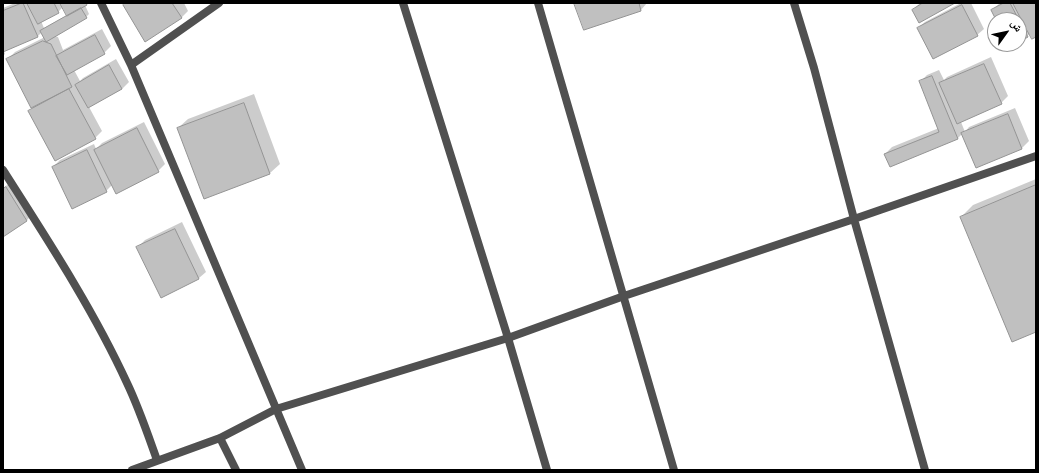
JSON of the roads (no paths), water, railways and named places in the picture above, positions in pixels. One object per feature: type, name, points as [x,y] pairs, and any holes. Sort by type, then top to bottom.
[{"type":"street","points":[[102,3],[131,65],[302,470]]},
{"type":"street","points":[[131,65],[219,3]]},
{"type":"street","points":[[403,3],[508,338],[547,470]]},
{"type":"street","points":[[538,3],[674,470]]},
{"type":"street","points":[[794,3],[814,68],[854,219],[925,470]]},
{"type":"street","points":[[132,470],[220,438],[276,409],[508,338],[624,296],[1036,156]]},
{"type":"street","points":[[3,170],[39,226],[100,329],[128,384],[158,460]]},
{"type":"street","points":[[220,438],[236,470]]}]
